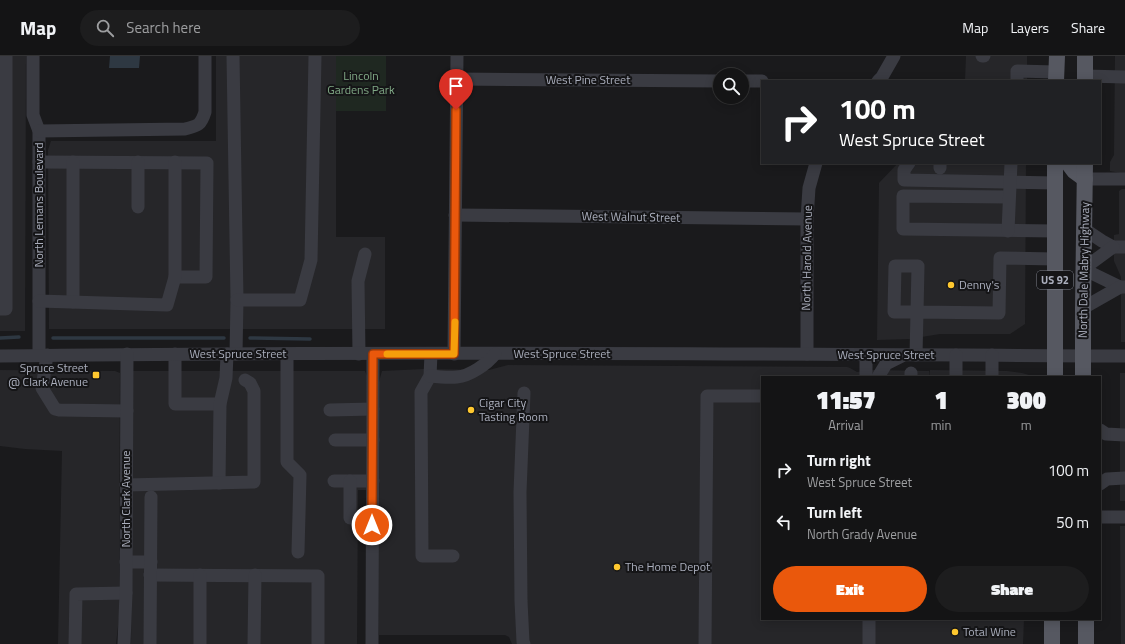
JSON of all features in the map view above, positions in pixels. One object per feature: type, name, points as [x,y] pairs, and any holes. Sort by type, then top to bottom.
[{"type":"main road","points":[[1056,56],[1056,77]]},
{"type":"main road","points":[[1085,56],[1085,79]]},
{"type":"main road","name":"US 92","points":[[1055,164],[1055,376]]},
{"type":"main road","points":[[1069,164],[1074,171],[1085,171]]},
{"type":"main road","name":"North Dale Mabry Highway","points":[[1083,376],[1085,171]]},
{"type":"main road","points":[[1052,620],[1052,644]]},
{"type":"main road","points":[[1086,620],[1086,644]]},
{"type":"street","points":[[0,309],[6,309],[3,123],[6,56]]},
{"type":"street","name":"North Lemans Boulevard","points":[[33,56],[33,115],[39,131],[39,301],[43,355],[42,388],[55,409],[126,411]]},
{"type":"street","points":[[39,131],[185,129],[196,127],[205,112],[205,56]]},
{"type":"street","points":[[219,483],[220,404],[231,354],[237,300],[232,56]]},
{"type":"street","points":[[237,300],[300,300],[311,260],[315,56]]},
{"type":"street","points":[[454,354],[457,56]]},
{"type":"street","points":[[879,80],[894,56]]},
{"type":"street","points":[[1017,80],[1016,71],[1056,77]]},
{"type":"street","points":[[1085,79],[1125,76]]},
{"type":"street","name":"West Pine Street","points":[[456,79],[713,81]]},
{"type":"street","points":[[749,81],[761,81]]},
{"type":"street","points":[[39,162],[207,163],[206,277],[175,277]]},
{"type":"street","points":[[73,162],[73,302]]},
{"type":"street","points":[[138,162],[138,207]]},
{"type":"street","points":[[39,301],[167,305],[175,277],[175,162]]},
{"type":"street","name":"North Harold Avenue","points":[[807,354],[808,188],[816,164]]},
{"type":"street","points":[[909,164],[904,170],[904,180],[1055,183]]},
{"type":"street","points":[[1008,230],[1011,164]]},
{"type":"street","points":[[1085,171],[1125,179]]},
{"type":"street","points":[[1009,197],[903,196],[903,229],[1055,231]]},
{"type":"street","name":"West Walnut Street","points":[[455,216],[807,219]]},
{"type":"street","points":[[1084,229],[1102,242],[1119,247]]},
{"type":"street","points":[[1083,269],[1119,247]]},
{"type":"street","points":[[359,354],[358,281],[365,254]]},
{"type":"street","points":[[879,376],[886,364],[910,355],[917,312],[999,313],[1000,258],[1055,259]]},
{"type":"street","points":[[1083,269],[1122,287]]},
{"type":"street","points":[[1083,308],[1122,287]]},
{"type":"street","name":"West Spruce Street","points":[[0,356],[127,354],[866,354],[1125,356]]},
{"type":"street","name":"North Clark Avenue","points":[[124,644],[126,593],[127,354]]},
{"type":"street","points":[[175,354],[176,404],[220,404]]},
{"type":"street","points":[[287,354],[287,462],[300,475],[298,552]]},
{"type":"street","points":[[372,644],[373,354]]},
{"type":"street","points":[[431,354],[430,376],[421,392],[422,556],[452,556]]},
{"type":"street","points":[[430,376],[457,377],[466,375],[488,362],[495,354]]},
{"type":"street","points":[[866,354],[866,376]]},
{"type":"street","points":[[956,355],[956,376]]},
{"type":"street","points":[[992,355],[992,376]]},
{"type":"street","points":[[126,485],[254,482],[254,391],[250,383],[245,380]]},
{"type":"street","points":[[524,393],[520,492],[521,601],[524,644]]},
{"type":"street","points":[[705,644],[707,396],[761,396]]},
{"type":"street","points":[[330,410],[373,409]]},
{"type":"street","points":[[1101,431],[1106,434],[1125,434]]},
{"type":"street","points":[[335,440],[373,440]]},
{"type":"street","points":[[1101,483],[1107,480],[1125,478]]},
{"type":"street","points":[[334,481],[373,481]]},
{"type":"street","points":[[350,481],[350,518]]},
{"type":"street","points":[[150,644],[151,497]]},
{"type":"street","points":[[1101,517],[1125,517]]},
{"type":"street","points":[[126,562],[150,569],[200,575],[318,576],[318,644]]},
{"type":"street","points":[[200,575],[200,644]]},
{"type":"street","points":[[254,644],[255,575]]},
{"type":"street","points":[[75,644],[76,594],[126,593]]},
{"type":"street","points":[[869,620],[869,644]]},
{"type":"shaded area","points":[[0,56],[26,56],[25,331],[0,331]]},
{"type":"shaded area","points":[[110,56],[140,56],[139,68],[109,68]]},
{"type":"shaded area","points":[[216,56],[336,56],[336,237],[385,237],[385,329],[49,329],[48,150],[51,141],[216,141]]},
{"type":"shaded area","points":[[966,56],[1027,56],[1027,80],[965,80]]},
{"type":"shaded area","points":[[1115,56],[1125,56],[1125,174],[1110,171],[1110,162],[1114,155]]},
{"type":"shaded area","points":[[897,164],[1026,164],[1025,324],[1010,334],[940,334],[909,339],[877,340],[879,183]]},
{"type":"shaded area","points":[[1125,189],[1125,342],[1121,342],[1121,277],[1114,261],[1114,235],[1119,234],[1119,191]]},
{"type":"shaded area","points":[[508,365],[847,367],[857,372],[872,370],[929,371],[929,376],[761,376],[761,620],[1024,620],[1023,644],[512,644],[509,637],[505,635],[379,635],[377,389],[382,371],[424,369],[489,370]]},
{"type":"shaded area","points":[[0,370],[115,371],[120,373],[120,609],[116,644],[58,644],[62,451],[0,446]]},
{"type":"shaded area","points":[[930,370],[1007,371],[1030,376],[929,376]]},
{"type":"shaded area","points":[[130,371],[365,371],[367,376],[366,490],[358,490],[357,644],[131,644],[132,474]]},
{"type":"shaded area","points":[[1120,373],[1125,373],[1125,501],[1120,501]]},
{"type":"shaded area","points":[[1120,526],[1125,526],[1125,644],[1121,644]]},
{"type":"green space","name":"Lincoln Gardens Park","points":[[336,56],[386,56],[386,111],[336,111]]},
{"type":"waterway","points":[[0,338],[19,337]]},
{"type":"waterway","points":[[53,338],[224,338]]},
{"type":"waterway","points":[[250,338],[310,339]]},
{"type":"slow traffic","points":[[387,354],[454,354],[455,322]]},
{"type":"place","name":"Denny's","points":[[951,285]]},
{"type":"place","name":"Spruce Street @ Clark Avenue","points":[[96,375]]},
{"type":"place","name":"Cigar City Tasting Room","points":[[471,410]]},
{"type":"place","name":"The Home Depot","points":[[617,567]]},
{"type":"place","name":"Total Wine","points":[[955,632]]},
{"type":"route","points":[[372,525],[373,354],[454,354],[456,110]]}]
